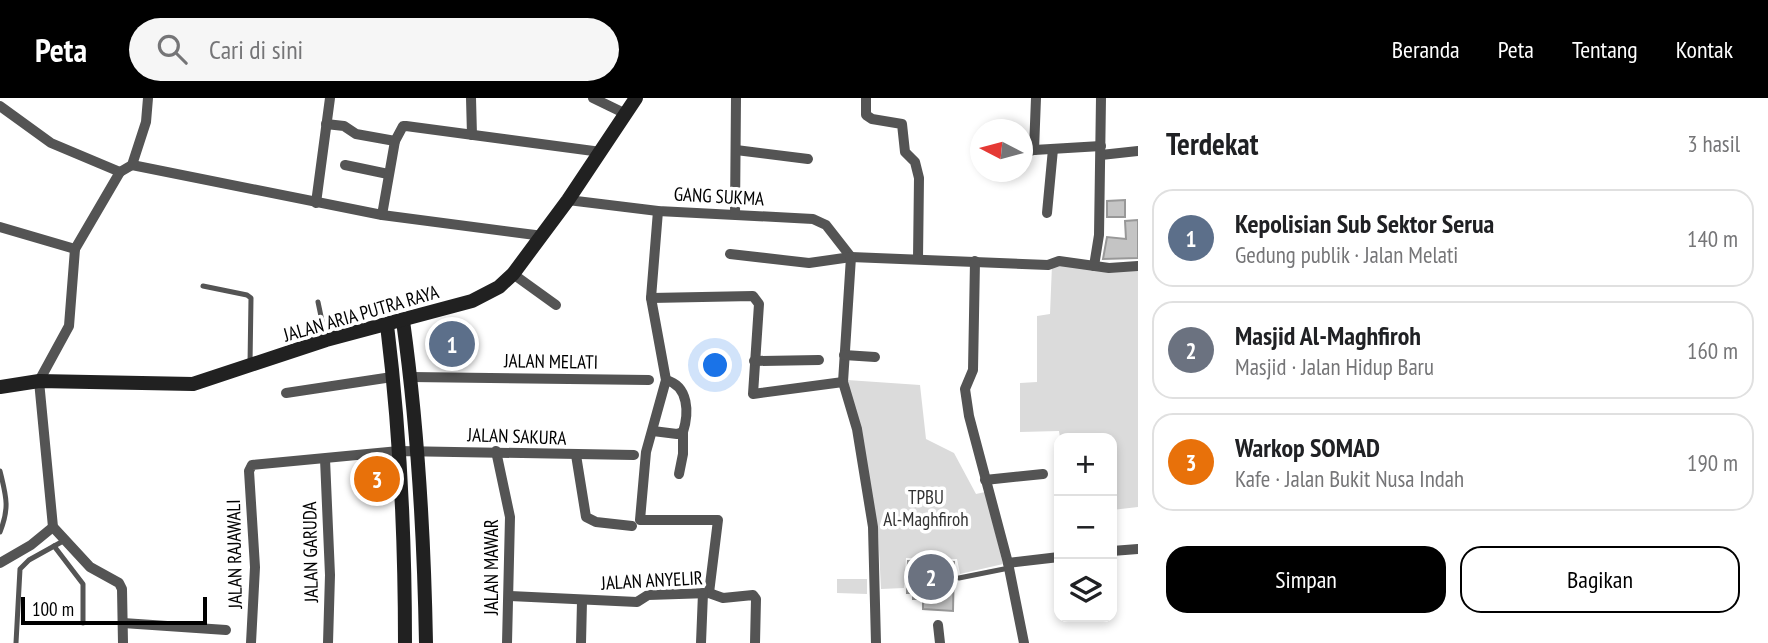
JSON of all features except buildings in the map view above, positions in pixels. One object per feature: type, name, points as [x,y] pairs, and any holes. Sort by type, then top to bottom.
[{"type":"main road","name":"JALAN ARIA PUTRA RAYA","points":[[0,387],[38,382],[193,384],[326,340],[472,302],[499,287],[513,274],[543,236],[636,98]]},
{"type":"main road","points":[[403,321],[418,451],[426,643]]},
{"type":"main road","points":[[387,325],[399,451],[405,564],[405,643]]},
{"type":"street","points":[[123,643],[122,589],[118,583],[90,567],[53,527],[38,382],[68,326],[75,248],[120,172],[132,165],[146,122],[148,98]]},
{"type":"street","points":[[316,203],[330,98]]},
{"type":"street","points":[[471,98],[472,135]]},
{"type":"street","points":[[593,98],[626,114]]},
{"type":"street","points":[[735,214],[736,98]]},
{"type":"street","points":[[866,98],[866,115],[872,119],[902,124],[905,152],[915,162],[919,178],[918,260]]},
{"type":"street","points":[[1033,119],[1036,98]]},
{"type":"street","points":[[1094,266],[1099,234],[1101,98]]},
{"type":"street","points":[[0,106],[51,143],[120,172]]},
{"type":"street","points":[[326,124],[344,126],[356,134],[395,141]]},
{"type":"street","points":[[382,215],[395,141],[403,127],[408,125],[601,152]]},
{"type":"street","points":[[1047,213],[1053,149]]},
{"type":"street","points":[[736,150],[808,159]]},
{"type":"street","points":[[1033,151],[1138,151]]},
{"type":"street","points":[[132,165],[382,215],[543,236]]},
{"type":"street","points":[[345,165],[388,174]]},
{"type":"street","name":"GANG SUKMA","points":[[568,200],[658,211],[821,221],[851,257]]},
{"type":"street","points":[[658,211],[651,298],[666,380],[646,452],[640,520],[718,520],[701,643]]},
{"type":"street","points":[[0,228],[75,248]]},
{"type":"street","points":[[730,254],[809,263],[851,257],[1048,265],[1059,261],[1109,268],[1138,266]]},
{"type":"street","points":[[851,257],[843,382],[857,429],[873,527],[876,643]]},
{"type":"street","points":[[975,261],[973,370],[965,389],[969,416],[1008,566],[1024,643]]},
{"type":"street","points":[[513,274],[556,305]]},
{"type":"street","points":[[651,298],[753,296],[759,304],[751,392],[755,394],[843,382]]},
{"type":"street","points":[[844,355],[875,357]]},
{"type":"street","points":[[754,361],[819,360]]},
{"type":"street","points":[[286,393],[392,377]]},
{"type":"street","name":"JALAN MELATI","points":[[411,377],[649,380]]},
{"type":"street","points":[[666,380],[684,392],[686,402],[680,474]]},
{"type":"street","points":[[653,430],[677,433],[683,431]]},
{"type":"street","name":"JALAN SAKURA","points":[[252,465],[399,451],[634,455]]},
{"type":"street","name":"JALAN MAWAR","points":[[496,451],[510,517],[507,643]]},
{"type":"street","points":[[576,455],[586,517],[596,522],[632,526]]},
{"type":"street","name":"JALAN GARUDA","points":[[325,459],[330,575],[328,643]]},
{"type":"street","name":"JALAN RAJAWALI","points":[[251,643],[255,567],[249,471],[252,465]]},
{"type":"street","points":[[985,480],[1042,474]]},
{"type":"street","points":[[0,563],[31,545],[53,527]]},
{"type":"street","points":[[1117,551],[1138,549]]},
{"type":"street","points":[[1008,566],[1054,558]]},
{"type":"street","name":"JALAN ANYELIR","points":[[510,596],[637,602],[648,595],[706,593],[723,598],[753,595],[756,599],[755,643]]},
{"type":"street","points":[[581,643],[582,601]]},
{"type":"street","points":[[123,623],[226,631]]},
{"type":"street","points":[[938,625],[940,643]]},
{"type":"lane","points":[[203,286],[251,298],[250,365]]},
{"type":"lane","points":[[318,302],[326,340]]},
{"type":"lane","points":[[0,471],[7,499],[6,516],[0,532]]},
{"type":"lane","points":[[16,643],[20,569],[29,560],[65,540]]},
{"type":"lane","points":[[54,546],[83,584],[83,622]]},
{"type":"lane","points":[[959,578],[1008,566]]},
{"type":"green space","points":[[1052,265],[1138,268],[1138,507],[1117,509],[1117,433],[1020,432],[1020,383],[1037,382],[1037,316],[1050,314]]},
{"type":"green space","name":"TPBU Al-Maghfiroh","points":[[847,380],[920,385],[926,439],[954,453],[976,494],[985,492],[1003,564],[960,574],[957,559],[906,558],[904,588],[881,589],[878,530]]},
{"type":"green space","points":[[837,579],[867,579],[867,594],[837,593]]},
{"type":"place","name":"Kepolisian Sub Sektor Serua","points":[[452,344]]},
{"type":"place","name":"Warkop SOMAD","points":[[377,479]]},
{"type":"place","name":"Masjid Al-Maghfiroh","points":[[931,577]]}]
